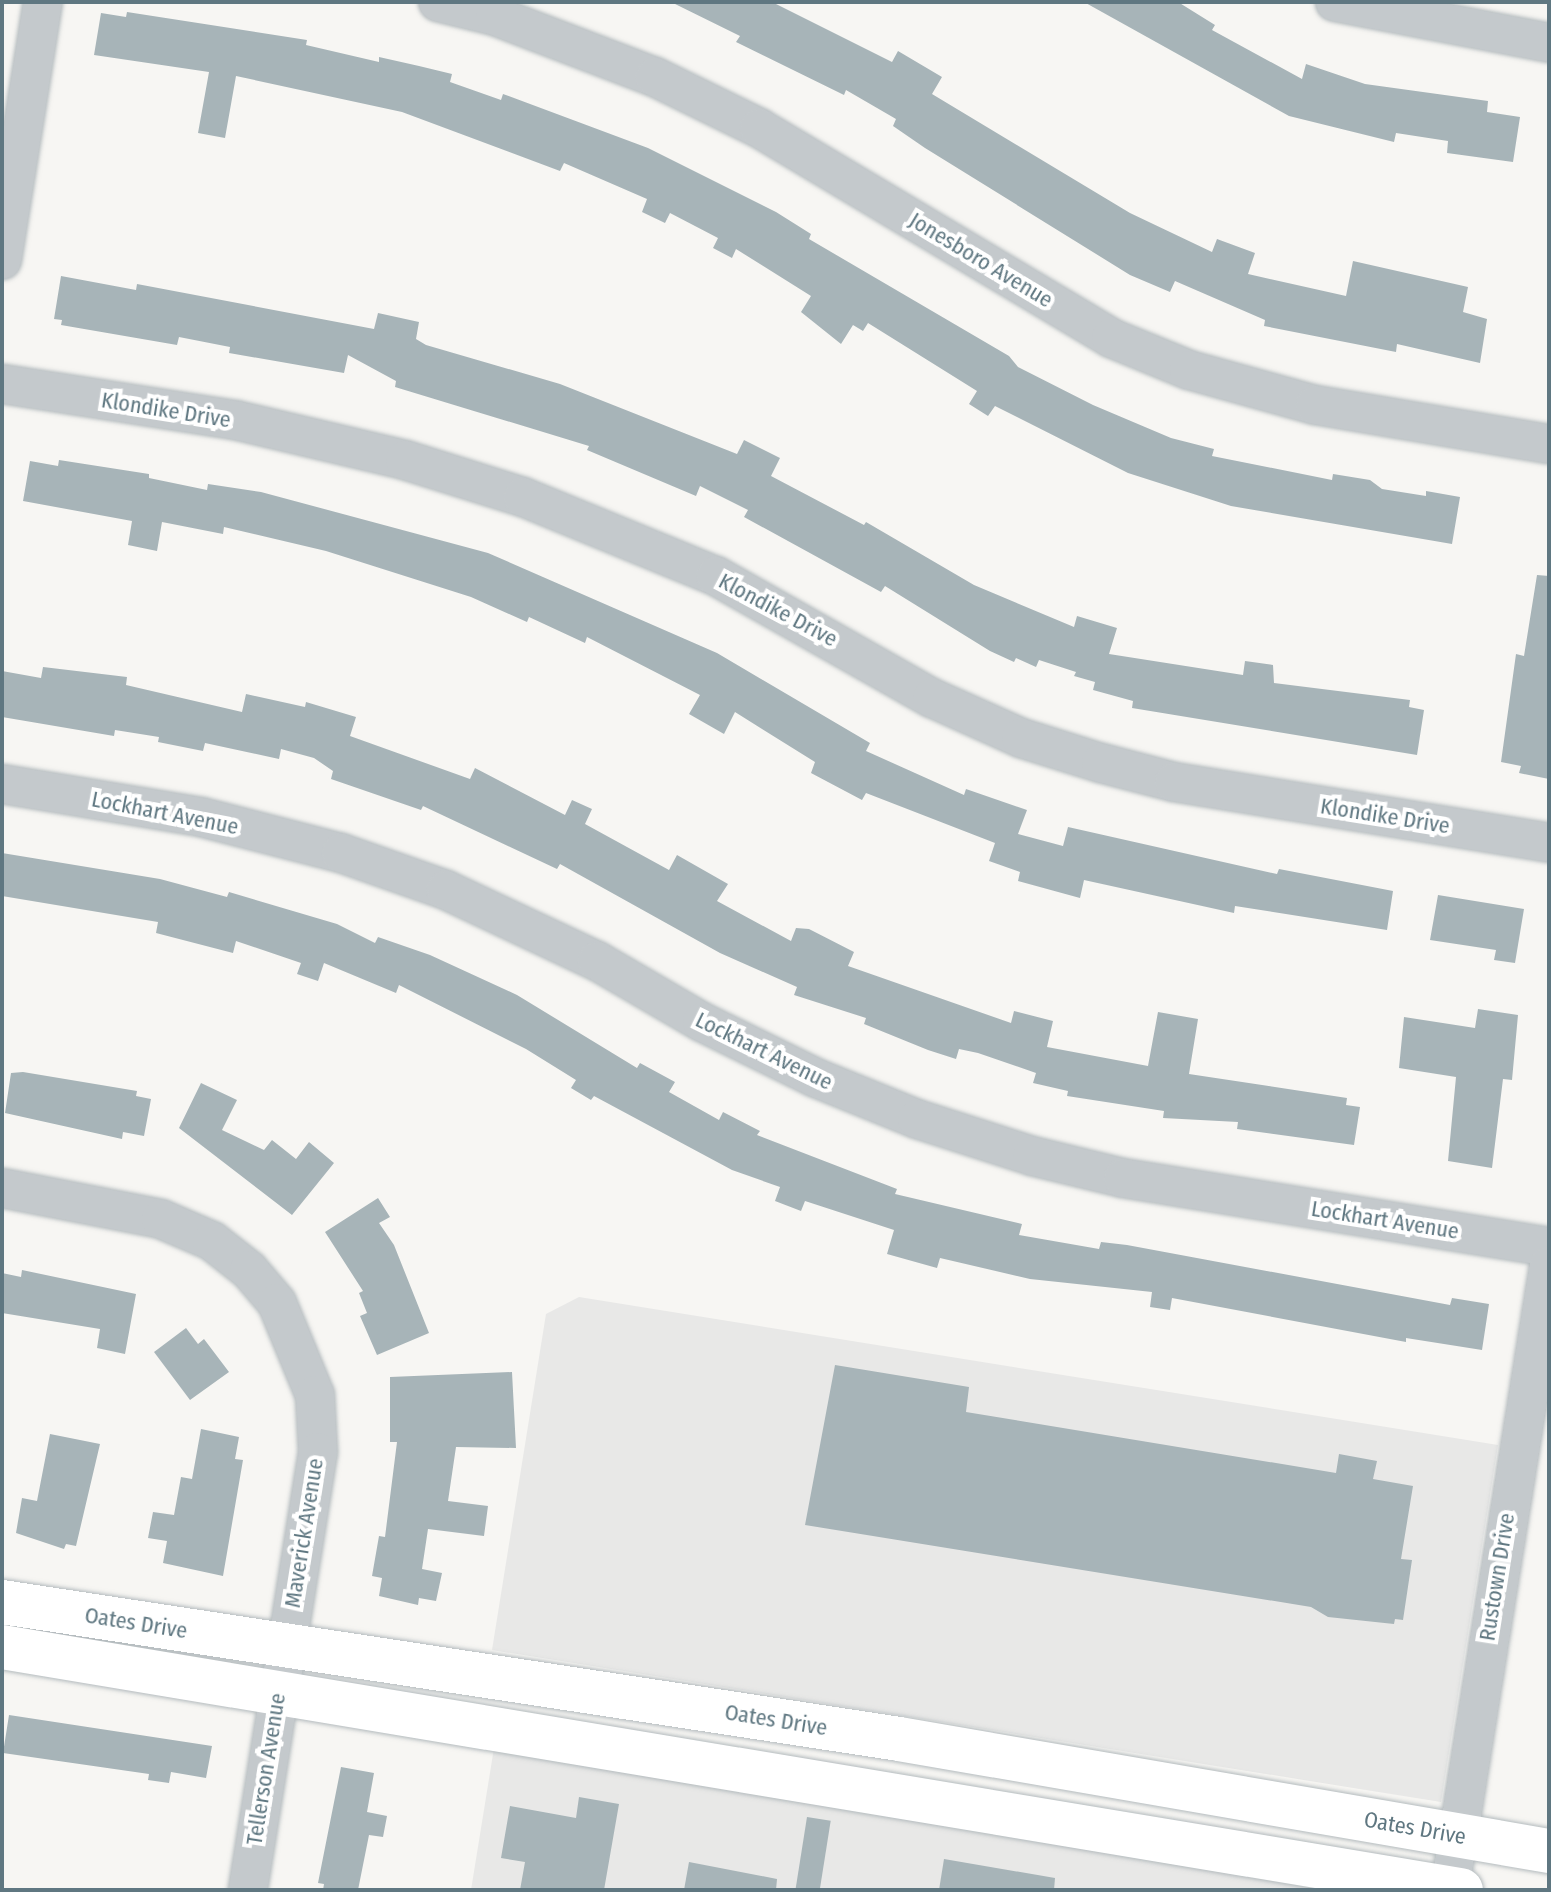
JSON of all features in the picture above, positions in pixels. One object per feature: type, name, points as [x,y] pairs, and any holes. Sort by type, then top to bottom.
[{"type":"main road","name":"Oates Drive","points":[[2,1602],[762,1718],[1549,1851]]},
{"type":"main road","name":"Oates Drive","points":[[2,1647],[1455,1889]]},
{"type":"main road","points":[[753,1772],[762,1718]]},
{"type":"main road","points":[[1084,1827],[1093,1772]]},
{"type":"street","points":[[2,260],[43,2]]},
{"type":"street","name":"Jonesboro Avenue","points":[[438,2],[495,16],[655,77],[759,128],[1111,338],[1189,370],[1315,405],[1549,444]]},
{"type":"street","points":[[1348,4],[1549,43]]},
{"type":"street","name":"Klondike Drive","points":[[2,384],[235,420],[405,460],[523,497],[716,576],[932,698],[1021,738],[1101,763],[1174,782],[1549,843]]},
{"type":"street","name":"Lockhart Avenue","points":[[2,784],[201,817],[341,853],[446,890],[597,961],[702,1022],[816,1078],[917,1119],[1032,1156],[1123,1178],[1549,1247]]},
{"type":"street","name":"Maverick Avenue","points":[[2,1188],[161,1219],[212,1241],[249,1270],[277,1303],[315,1395],[318,1452],[285,1647]]},
{"type":"street","name":"Rustown Drive","points":[[1455,1889],[1457,1836],[1549,1266]]},
{"type":"street","name":"Tellerson Avenue","points":[[248,1890],[285,1647]]},
{"type":"shaded area","points":[[579,1297],[1498,1445],[1441,1802],[492,1650],[546,1314]]},
{"type":"shaded area","points":[[494,1748],[1324,1890],[471,1890]]},
{"type":"building","points":[[671,2],[772,2],[892,62],[898,51],[942,77],[932,94],[1130,213],[1212,252],[1217,239],[1255,253],[1248,274],[1346,296],[1353,261],[1468,287],[1463,312],[1487,319],[1480,363],[1397,344],[1396,352],[1264,326],[1265,320],[1175,281],[1170,292],[1130,275],[925,148],[893,126],[896,119],[846,90],[844,95],[736,42],[740,36]]},
{"type":"building","points":[[1084,2],[1178,2],[1215,25],[1212,30],[1302,79],[1306,64],[1365,84],[1488,101],[1487,112],[1520,117],[1513,162],[1447,153],[1448,141],[1396,133],[1394,142],[1289,116]]},
{"type":"building","points":[[127,12],[307,40],[306,45],[379,62],[379,57],[452,74],[450,82],[501,100],[503,94],[648,148],[776,212],[811,234],[809,239],[1009,356],[1018,367],[1093,405],[1171,438],[1214,449],[1212,456],[1332,480],[1333,474],[1370,480],[1382,489],[1426,496],[1426,491],[1460,497],[1452,544],[1231,506],[1128,473],[995,406],[988,416],[969,404],[977,391],[868,323],[863,331],[853,325],[841,344],[801,312],[811,296],[736,249],[732,258],[713,248],[718,238],[670,213],[665,223],[642,212],[647,199],[564,163],[560,171],[402,112],[236,76],[225,138],[198,133],[209,72],[94,55],[101,13],[126,17]]},
{"type":"building","points":[[61,276],[136,290],[137,284],[374,329],[378,313],[419,322],[416,339],[426,345],[560,384],[737,454],[744,440],[780,458],[771,476],[864,525],[866,522],[974,585],[1074,627],[1077,616],[1117,628],[1109,654],[1243,675],[1245,661],[1273,665],[1274,683],[1410,700],[1409,707],[1424,710],[1417,755],[1132,708],[1133,701],[1093,690],[1095,682],[1074,676],[1076,672],[1039,660],[1036,667],[1016,658],[1014,662],[990,651],[885,586],[881,592],[744,517],[748,510],[700,486],[696,496],[587,450],[589,446],[395,387],[396,381],[348,355],[344,373],[229,353],[230,347],[179,337],[177,345],[61,325],[62,320],[54,319]]},
{"type":"building","points":[[59,460],[149,474],[149,478],[207,490],[208,484],[261,492],[488,553],[717,653],[870,743],[866,751],[964,795],[966,789],[1027,810],[1018,834],[1063,846],[1068,827],[1277,874],[1279,869],[1393,891],[1387,930],[1235,906],[1234,913],[1084,880],[1080,898],[1018,881],[1020,872],[989,861],[995,843],[866,793],[862,800],[811,773],[815,762],[735,712],[724,734],[689,714],[700,695],[587,637],[585,643],[529,617],[527,622],[471,597],[326,551],[224,527],[223,534],[162,522],[157,551],[128,545],[132,521],[23,501],[30,461],[58,466]]},
{"type":"building","points":[[1537,575],[1549,576],[1549,779],[1519,773],[1521,766],[1501,762],[1516,654],[1524,656]]},
{"type":"building","points":[[43,667],[127,677],[126,685],[242,712],[246,694],[305,707],[306,702],[356,717],[350,736],[470,779],[475,768],[565,815],[572,800],[592,809],[585,824],[669,870],[677,855],[728,884],[717,901],[791,941],[796,928],[809,929],[854,952],[848,966],[1011,1023],[1014,1011],[1053,1021],[1047,1047],[1148,1066],[1158,1012],[1198,1019],[1189,1074],[1347,1098],[1346,1105],[1360,1107],[1354,1145],[1237,1129],[1238,1122],[1163,1118],[1164,1111],[1067,1096],[1068,1091],[1033,1083],[1036,1073],[978,1053],[959,1049],[956,1059],[928,1050],[864,1024],[866,1018],[794,995],[797,987],[720,953],[560,864],[557,869],[423,806],[421,810],[331,779],[333,771],[314,758],[281,749],[279,759],[205,743],[203,751],[158,742],[159,737],[115,730],[114,736],[2,717],[2,671],[41,678]]},
{"type":"building","points":[[2,853],[160,879],[227,897],[229,892],[337,924],[375,943],[378,937],[430,955],[517,995],[637,1068],[640,1063],[675,1082],[669,1092],[719,1120],[723,1112],[760,1131],[757,1135],[897,1189],[895,1194],[1022,1224],[1019,1235],[1099,1249],[1101,1242],[1127,1245],[1450,1305],[1452,1298],[1489,1304],[1482,1350],[1406,1338],[1406,1342],[1172,1298],[1170,1310],[1150,1307],[1152,1292],[1030,1279],[940,1258],[937,1268],[887,1254],[894,1230],[805,1201],[801,1211],[775,1201],[780,1187],[732,1170],[594,1096],[591,1100],[571,1088],[576,1080],[526,1049],[399,985],[396,993],[324,963],[318,981],[297,974],[301,963],[236,941],[233,953],[156,933],[158,922],[2,896]]},
{"type":"building","points":[[1438,895],[1524,909],[1515,963],[1494,960],[1496,950],[1430,940]]},
{"type":"building","points":[[1478,1009],[1518,1015],[1512,1080],[1503,1079],[1492,1168],[1448,1161],[1456,1077],[1399,1068],[1404,1017],[1475,1028]]},
{"type":"building","points":[[23,1072],[137,1091],[136,1096],[151,1099],[144,1136],[123,1132],[122,1139],[5,1113],[11,1073]]},
{"type":"building","points":[[201,1083],[237,1100],[222,1130],[264,1150],[272,1140],[296,1159],[309,1142],[334,1163],[292,1215],[179,1128]]},
{"type":"building","points":[[378,1198],[390,1217],[379,1223],[394,1245],[429,1333],[377,1355],[360,1316],[367,1313],[359,1293],[363,1291],[325,1232]]},
{"type":"building","points":[[22,1270],[136,1294],[125,1354],[97,1348],[100,1329],[2,1313],[2,1273],[21,1277]]},
{"type":"building","points":[[186,1328],[198,1344],[204,1339],[229,1372],[190,1400],[154,1352]]},
{"type":"building","points":[[835,1365],[969,1387],[966,1412],[1336,1473],[1339,1454],[1377,1461],[1373,1479],[1413,1486],[1401,1559],[1412,1560],[1403,1620],[1395,1619],[1394,1624],[1328,1617],[1311,1607],[805,1525]]},
{"type":"building","points":[[512,1372],[516,1448],[456,1447],[448,1501],[488,1506],[484,1536],[428,1529],[422,1569],[442,1573],[436,1601],[419,1598],[418,1605],[379,1596],[382,1578],[372,1576],[379,1536],[385,1537],[397,1442],[390,1442],[390,1377]]},
{"type":"building","points":[[201,1429],[239,1437],[235,1459],[243,1460],[223,1576],[163,1563],[167,1541],[148,1538],[153,1512],[174,1515],[181,1477],[192,1479]]},
{"type":"building","points":[[50,1434],[100,1444],[76,1546],[66,1544],[64,1549],[16,1533],[22,1498],[37,1501]]},
{"type":"building","points":[[9,1715],[212,1746],[206,1778],[171,1772],[169,1783],[148,1780],[149,1774],[3,1753]]},
{"type":"building","points":[[341,1767],[374,1773],[367,1812],[387,1816],[383,1837],[369,1835],[358,1890],[323,1890],[324,1884],[318,1883]]},
{"type":"building","points":[[579,1797],[619,1804],[604,1890],[520,1890],[525,1862],[501,1858],[510,1806],[576,1818]]},
{"type":"building","points":[[807,1817],[831,1821],[820,1890],[795,1890]]},
{"type":"building","points":[[944,1859],[1055,1878],[1054,1890],[939,1890]]},
{"type":"building","points":[[689,1862],[777,1879],[776,1890],[684,1890]]}]
